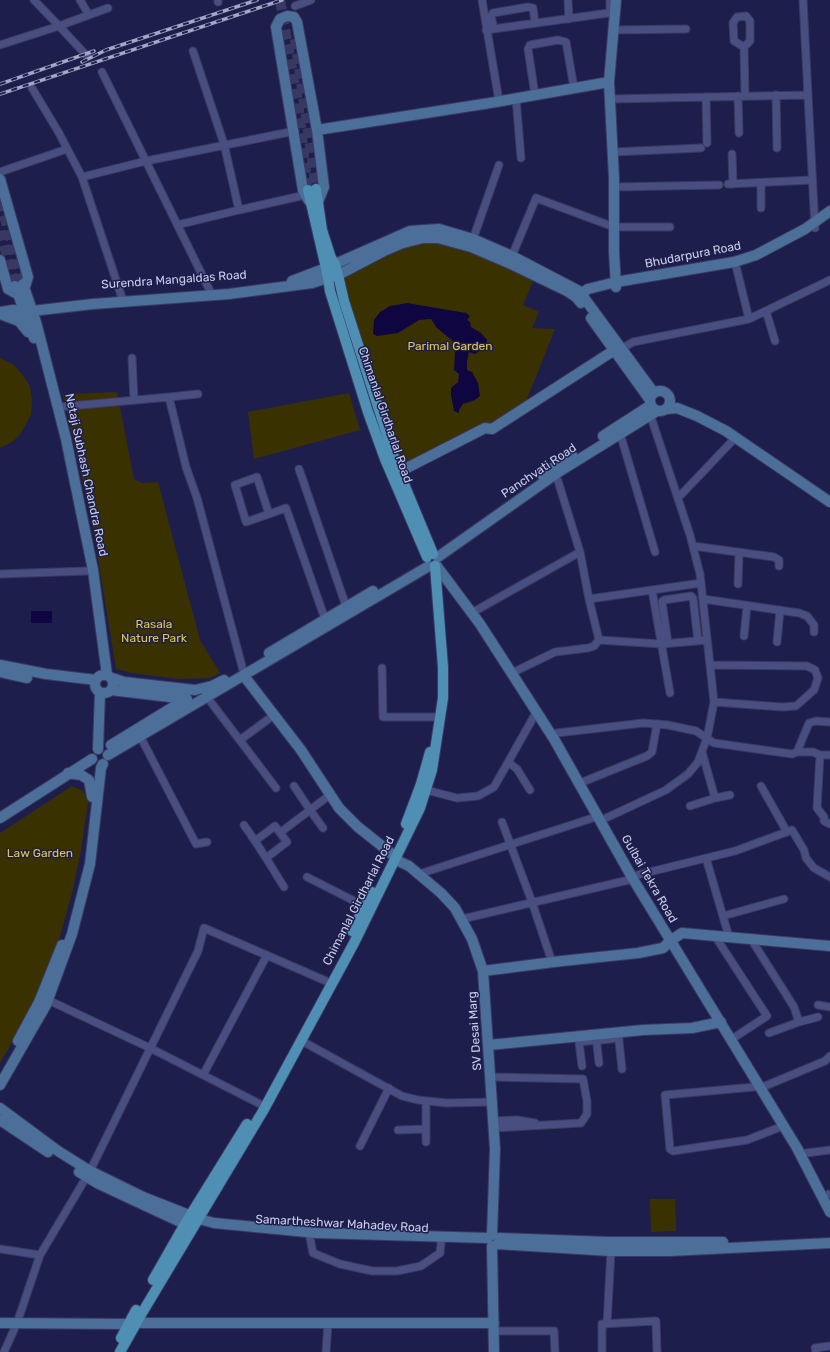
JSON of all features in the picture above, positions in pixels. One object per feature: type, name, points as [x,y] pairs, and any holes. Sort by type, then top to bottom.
[{"type":"main road","points":[[616,0],[613,13],[614,30],[609,82],[613,152],[616,285]]},
{"type":"main road","points":[[287,16],[294,17],[297,22],[317,130],[324,186],[312,196],[295,131],[276,27],[280,19],[287,16]]},
{"type":"main road","points":[[317,130],[609,82]]},
{"type":"main road","points":[[0,179],[28,277],[20,288],[8,289],[0,260]]},
{"type":"main road","name":"Chimanlal Girdharlal Road","points":[[114,1352],[263,1111],[302,1041],[420,808],[436,751],[443,698],[442,660],[433,561],[399,472],[344,302],[332,271],[312,196]]},
{"type":"main road","name":"Bhudarpura Road","points":[[814,226],[830,211]]},
{"type":"main road","name":"Bhudarpura Road","points":[[581,298],[594,287],[616,285],[736,265],[830,219]]},
{"type":"main road","name":"Surendra Mangaldas Road","points":[[122,298],[268,290],[312,283],[332,271],[410,231],[439,230],[473,239],[512,256],[572,286],[657,405]]},
{"type":"main road","name":"Surendra Mangaldas Road","points":[[0,313],[24,308],[272,285],[332,271],[372,257],[413,239],[434,238],[478,250],[514,265],[581,298]]},
{"type":"main road","name":"Chimanlal Girdharlal Road","points":[[120,1352],[132,1324],[185,1224],[195,1219],[260,1104],[326,981],[364,906],[394,857],[421,784],[431,749],[436,717],[437,666],[430,586],[433,561],[385,459],[368,412],[330,291],[332,271]]},
{"type":"main road","name":"Netaji Subhash Chandra Road","points":[[20,288],[24,308],[61,440],[87,571],[104,684]]},
{"type":"main road","name":"Netaji Subhash Chandra Road","points":[[24,308],[59,407],[92,563],[104,684],[103,751]]},
{"type":"main road","points":[[0,313],[19,321],[34,340]]},
{"type":"main road","points":[[399,472],[485,428],[492,429],[617,350]]},
{"type":"main road","points":[[657,405],[677,408],[697,416],[735,438],[830,502]]},
{"type":"main road","points":[[657,405],[699,411],[729,427],[830,496]]},
{"type":"main road","name":"Panchvati Road","points":[[433,561],[553,467],[657,405]]},
{"type":"main road","name":"Panchvati Road","points":[[433,561],[554,475],[620,434],[657,405]]},
{"type":"main road","points":[[0,1084],[22,1049],[48,1000],[72,934],[86,879],[97,762],[94,752],[103,751],[140,736],[203,699],[346,606],[433,561]]},
{"type":"main road","points":[[0,672],[27,678],[104,684],[124,682],[195,690],[212,686],[244,673],[433,561]]},
{"type":"main road","name":"Gulbai Tekra Road","points":[[433,561],[475,611],[516,670],[557,733],[585,781],[602,817]]},
{"type":"main road","name":"Gulbai Tekra Road","points":[[433,561],[480,624],[537,711],[602,817],[635,877],[721,1022],[806,1153],[830,1195]]},
{"type":"main road","points":[[0,665],[186,699],[203,699]]},
{"type":"main road","name":"SV Desai Marg","points":[[244,673],[301,750],[340,808],[358,827],[394,857],[409,866],[441,893],[455,908],[472,940],[483,971],[493,1102],[494,1207],[492,1241],[494,1352]]},
{"type":"main road","points":[[103,751],[186,699]]},
{"type":"main road","points":[[0,818],[68,773],[108,759],[103,751]]},
{"type":"main road","points":[[0,1072],[39,1002],[66,932],[83,863],[97,762]]},
{"type":"main road","points":[[68,773],[81,775],[88,780],[92,797]]},
{"type":"main road","points":[[483,971],[638,953],[663,948],[672,939],[682,933],[830,946]]},
{"type":"main road","name":"Gulbai Tekra Road","points":[[672,939],[735,1037],[763,1086],[830,1212]]},
{"type":"main road","points":[[489,1045],[598,1038],[692,1028],[721,1022]]},
{"type":"main road","points":[[0,1108],[88,1174],[97,1183],[185,1224]]},
{"type":"main road","points":[[0,1120],[88,1174],[195,1219]]},
{"type":"main road","name":"Samartheshwar Mahadev Road","points":[[195,1219],[214,1229],[310,1238],[441,1242],[492,1241]]},
{"type":"main road","name":"Samartheshwar Mahadev Road","points":[[195,1219],[214,1223],[317,1233],[492,1241]]},
{"type":"main road","points":[[492,1241],[670,1243],[830,1238]]},
{"type":"main road","points":[[492,1241],[611,1251],[670,1252],[830,1243]]},
{"type":"main road","points":[[0,1323],[328,1323],[494,1327]]},
{"type":"street","points":[[34,0],[87,56]]},
{"type":"street","points":[[80,0],[89,15]]},
{"type":"street","points":[[295,6],[311,0]]},
{"type":"street","points":[[482,0],[490,29],[499,101]]},
{"type":"street","points":[[568,0],[569,19]]},
{"type":"street","points":[[490,29],[613,13],[610,0]]},
{"type":"street","points":[[803,0],[814,226]]},
{"type":"street","points":[[490,29],[491,16],[493,13],[528,7],[533,8],[535,23]]},
{"type":"street","points":[[0,45],[108,8]]},
{"type":"street","points":[[614,30],[686,30]]},
{"type":"street","points":[[535,95],[528,49],[530,45],[558,40],[566,42],[574,88]]},
{"type":"street","points":[[739,133],[744,46]]},
{"type":"street","points":[[194,51],[224,144],[239,210]]},
{"type":"street","points":[[102,72],[210,291]]},
{"type":"street","points":[[32,88],[82,177],[122,298]]},
{"type":"street","points":[[776,95],[777,148]]},
{"type":"street","points":[[610,99],[808,95]]},
{"type":"street","points":[[613,152],[704,145],[706,97]]},
{"type":"street","points":[[516,98],[521,158]]},
{"type":"street","points":[[82,177],[224,144],[295,131]]},
{"type":"street","points":[[0,172],[67,149]]},
{"type":"street","points":[[732,154],[730,184],[812,180]]},
{"type":"street","points":[[473,239],[498,165]]},
{"type":"street","points":[[761,182],[761,208]]},
{"type":"street","points":[[614,187],[719,185]]},
{"type":"street","points":[[177,225],[239,210],[312,196]]},
{"type":"street","points":[[512,256],[536,198],[614,227],[670,227]]},
{"type":"street","points":[[736,265],[750,319]]},
{"type":"street","points":[[617,350],[633,342],[750,319],[830,280]]},
{"type":"street","points":[[766,311],[775,341]]},
{"type":"street","points":[[132,358],[134,400]]},
{"type":"street","points":[[59,407],[198,394]]},
{"type":"street","points":[[169,397],[186,467],[196,498],[244,673]]},
{"type":"street","points":[[419,874],[602,817],[666,790],[688,774],[698,762],[707,738],[714,702],[711,665],[701,583],[693,546],[678,498],[657,405]]},
{"type":"street","points":[[620,434],[655,552]]},
{"type":"street","points":[[678,498],[735,438]]},
{"type":"street","points":[[299,469],[346,606]]},
{"type":"street","points":[[554,475],[558,481],[580,552],[599,640]]},
{"type":"street","points":[[269,514],[256,477],[235,485],[246,522],[269,514],[286,508],[325,619]]},
{"type":"street","points":[[693,546],[774,557],[779,560],[779,566]]},
{"type":"street","points":[[475,611],[580,552]]},
{"type":"street","points":[[738,584],[739,552]]},
{"type":"street","points":[[0,574],[87,571]]},
{"type":"street","points":[[589,599],[701,583]]},
{"type":"street","points":[[652,590],[665,644]]},
{"type":"street","points":[[670,693],[662,602],[664,600],[690,596],[693,598],[698,641]]},
{"type":"street","points":[[702,599],[780,610],[807,616],[814,625],[814,632]]},
{"type":"street","points":[[744,636],[747,606]]},
{"type":"street","points":[[777,642],[780,610]]},
{"type":"street","points":[[599,640],[665,644],[707,640]]},
{"type":"street","points":[[516,670],[555,652],[594,646],[599,640]]},
{"type":"street","points":[[711,665],[807,666],[815,670],[818,678],[814,690],[796,706],[782,707],[714,702]]},
{"type":"street","points":[[382,668],[383,717],[436,717]]},
{"type":"street","points":[[203,699],[240,740],[276,788]]},
{"type":"street","points":[[426,790],[457,798],[478,796],[494,786],[537,711]]},
{"type":"street","points":[[240,740],[274,715]]},
{"type":"street","points":[[797,752],[809,723],[816,720],[830,722]]},
{"type":"street","points":[[557,733],[643,723],[657,724],[696,731],[714,743],[792,754],[797,752],[812,752],[820,755],[830,754]]},
{"type":"street","points":[[585,781],[646,756],[652,752],[657,724]]},
{"type":"street","points":[[140,736],[196,844],[207,842]]},
{"type":"street","points":[[702,751],[715,798]]},
{"type":"street","points":[[820,755],[817,808],[824,817],[824,821],[830,824]]},
{"type":"street","points":[[508,762],[517,769],[530,790]]},
{"type":"street","points":[[294,786],[323,828]]},
{"type":"street","points":[[761,786],[787,832]]},
{"type":"street","points":[[281,832],[331,794]]},
{"type":"street","points":[[690,806],[730,795]]},
{"type":"street","points":[[502,822],[532,902],[552,962]]},
{"type":"street","points":[[244,825],[284,887]]},
{"type":"street","points":[[255,841],[275,826],[281,832],[287,842],[266,858]]},
{"type":"street","points":[[462,919],[735,851],[792,830],[804,850],[806,858],[814,868],[830,878]]},
{"type":"street","points":[[706,858],[729,937]]},
{"type":"street","points":[[307,876],[364,906]]},
{"type":"street","points":[[723,916],[784,899]]},
{"type":"street","points":[[4,1352],[17,1323],[40,1254],[88,1174],[198,951],[204,928],[326,981]]},
{"type":"street","points":[[715,936],[767,1016],[735,1037]]},
{"type":"street","points":[[751,939],[794,1007],[800,1022]]},
{"type":"street","points":[[203,1075],[266,955]]},
{"type":"street","points":[[48,1000],[150,1048],[260,1104]]},
{"type":"street","points":[[818,1005],[830,1007]]},
{"type":"street","points":[[769,1032],[818,1017]]},
{"type":"street","points":[[618,1035],[622,1069]]},
{"type":"street","points":[[598,1038],[599,1063]]},
{"type":"street","points":[[578,1039],[582,1066]]},
{"type":"street","points":[[302,1041],[402,1096],[426,1101],[447,1103],[493,1102]]},
{"type":"street","points":[[783,1126],[747,1140],[673,1151],[670,1149],[665,1095],[763,1086],[825,1061],[830,1056]]},
{"type":"street","points":[[491,1077],[583,1079],[586,1090],[588,1114],[581,1123],[543,1125],[517,1120],[493,1124]]},
{"type":"street","points":[[360,1146],[389,1088]]},
{"type":"street","points":[[426,1101],[426,1142]]},
{"type":"street","points":[[398,1130],[426,1129]]},
{"type":"street","points":[[806,1153],[830,1150]]},
{"type":"street","points":[[310,1238],[314,1253],[340,1264],[372,1271],[397,1271],[421,1266],[440,1252],[441,1242]]},
{"type":"street","points":[[0,1249],[40,1254]]},
{"type":"street","points":[[608,1324],[611,1251]]},
{"type":"street","points":[[602,1352],[602,1324],[656,1321],[657,1352]]},
{"type":"street","points":[[326,1352],[328,1323]]},
{"type":"street","points":[[494,1327],[554,1330],[555,1352]]},
{"type":"street","points":[[816,1352],[815,1348],[830,1346]]},
{"type":"green space","name":"Parimal Garden","points":[[441,240],[509,268],[533,281],[523,305],[539,312],[532,328],[555,329],[525,404],[492,425],[489,423],[409,464],[400,465],[349,308],[343,281],[345,276],[404,243]]},
{"type":"green space","points":[[0,358],[14,365],[23,375],[30,387],[32,400],[31,414],[22,432],[12,442],[0,448]]},
{"type":"green space","name":"Rasala Nature Park","points":[[117,392],[134,479],[142,483],[158,482],[200,640],[220,673],[210,678],[179,679],[132,673],[116,669],[94,533],[63,394]]},
{"type":"green space","points":[[349,393],[360,430],[254,459],[248,412]]},
{"type":"green space","name":"Law Garden","points":[[72,786],[83,791],[87,797],[88,803],[73,889],[60,936],[41,985],[28,1015],[0,1063],[0,833]]},
{"type":"green space","points":[[650,1199],[675,1199],[676,1231],[651,1232]]},
{"type":"shaded area","points":[[407,303],[466,313],[470,316],[467,320],[470,322],[471,327],[481,333],[487,340],[487,346],[475,354],[469,352],[467,361],[467,370],[472,372],[478,383],[480,396],[475,400],[463,404],[459,410],[459,413],[454,411],[451,395],[451,388],[458,382],[459,374],[454,370],[455,353],[453,341],[437,328],[431,319],[419,320],[398,333],[377,336],[373,334],[374,320],[380,312],[390,306]]},
{"type":"shaded area","points":[[31,611],[52,611],[52,623],[31,623]]},
{"type":"tunnel","points":[[280,0],[298,102],[308,190]]},
{"type":"tunnel","points":[[295,39],[316,189]]},
{"type":"tunnel","points":[[0,201],[23,284]]},
{"type":"tunnel","points":[[0,231],[15,286]]},
{"type":"railway","points":[[82,62],[106,50],[257,0]]},
{"type":"railway","points":[[0,94],[282,0]]},
{"type":"railway","points":[[0,84],[94,51]]}]
